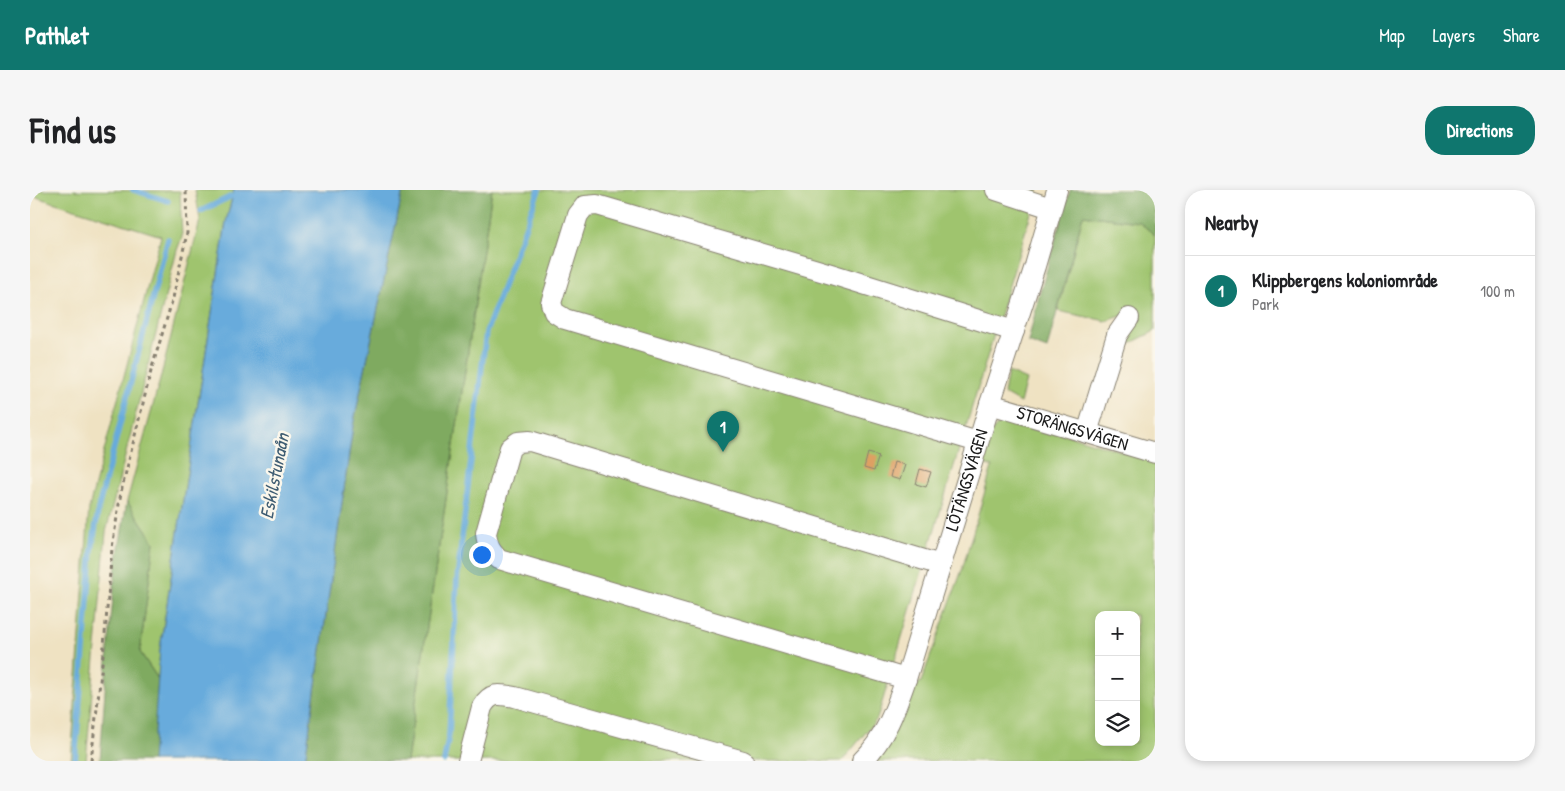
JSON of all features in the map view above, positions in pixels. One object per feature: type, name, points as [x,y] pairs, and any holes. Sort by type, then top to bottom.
[{"type":"street","points":[[996,190],[1054,199]]},
{"type":"street","name":"LÖTÄNGSVÄGEN","points":[[862,761],[874,747],[888,724],[906,678],[1054,199]]},
{"type":"street","points":[[978,442],[565,319],[554,312],[551,303],[578,215],[585,206],[597,206],[831,274],[1014,331]]},
{"type":"street","points":[[1087,433],[1117,335],[1129,318]]},
{"type":"street","name":"STORÄNGSVÄGEN","points":[[990,404],[1155,453]]},
{"type":"street","points":[[906,678],[499,559],[487,544],[486,533],[510,448],[518,442],[530,441],[941,565]]},
{"type":"street","points":[[468,761],[482,707],[486,700],[498,694],[515,697],[743,761]]},
{"type":"path","points":[[91,761],[104,646],[112,548],[121,492],[151,372],[175,289],[187,233],[186,190]]},
{"type":"green space","points":[[30,190],[180,191],[182,237],[177,250],[106,532],[86,761],[71,761],[89,508],[161,236],[30,195]]},
{"type":"green space","points":[[195,190],[234,190],[226,222],[160,649],[158,679],[140,652],[154,542],[127,501],[200,220]]},
{"type":"green space","points":[[403,190],[492,190],[407,761],[305,761],[353,426]]},
{"type":"green space","points":[[492,190],[1038,190],[877,719],[842,761],[407,761]]},
{"type":"green space","points":[[1070,190],[1155,190],[1155,235],[1139,222],[1083,215],[1047,349],[1028,342],[1039,296]]},
{"type":"green space","points":[[1083,215],[1139,222],[1155,235],[1155,331],[1129,344],[1137,311],[1106,321],[1058,311]]},
{"type":"green space","points":[[1008,372],[1026,380],[1020,403],[1004,394]]},
{"type":"green space","points":[[1003,420],[1020,421],[1155,461],[1155,761],[872,761],[905,693],[921,682],[962,570],[992,467],[977,461],[987,435]]},
{"type":"green space","points":[[127,501],[154,542],[140,652],[158,679],[153,761],[100,761],[116,565]]},
{"type":"water","name":"Eskilstunaån","points":[[234,190],[403,190],[353,426],[305,761],[152,761],[160,649],[226,222]]},
{"type":"building","points":[[868,453],[879,456],[874,471],[864,468]]},
{"type":"building","points":[[894,462],[905,465],[900,480],[890,477]]},
{"type":"building","points":[[920,469],[931,472],[926,487],[916,484]]},
{"type":"waterway","points":[[133,190],[168,201]]},
{"type":"waterway","points":[[444,761],[449,734],[457,580],[486,332],[539,190]]},
{"type":"waterway","points":[[201,211],[232,196]]},
{"type":"waterway","points":[[75,761],[92,550],[99,505],[168,239]]},
{"type":"place","name":"Klippbergens koloniområde","points":[[723,452]]}]
